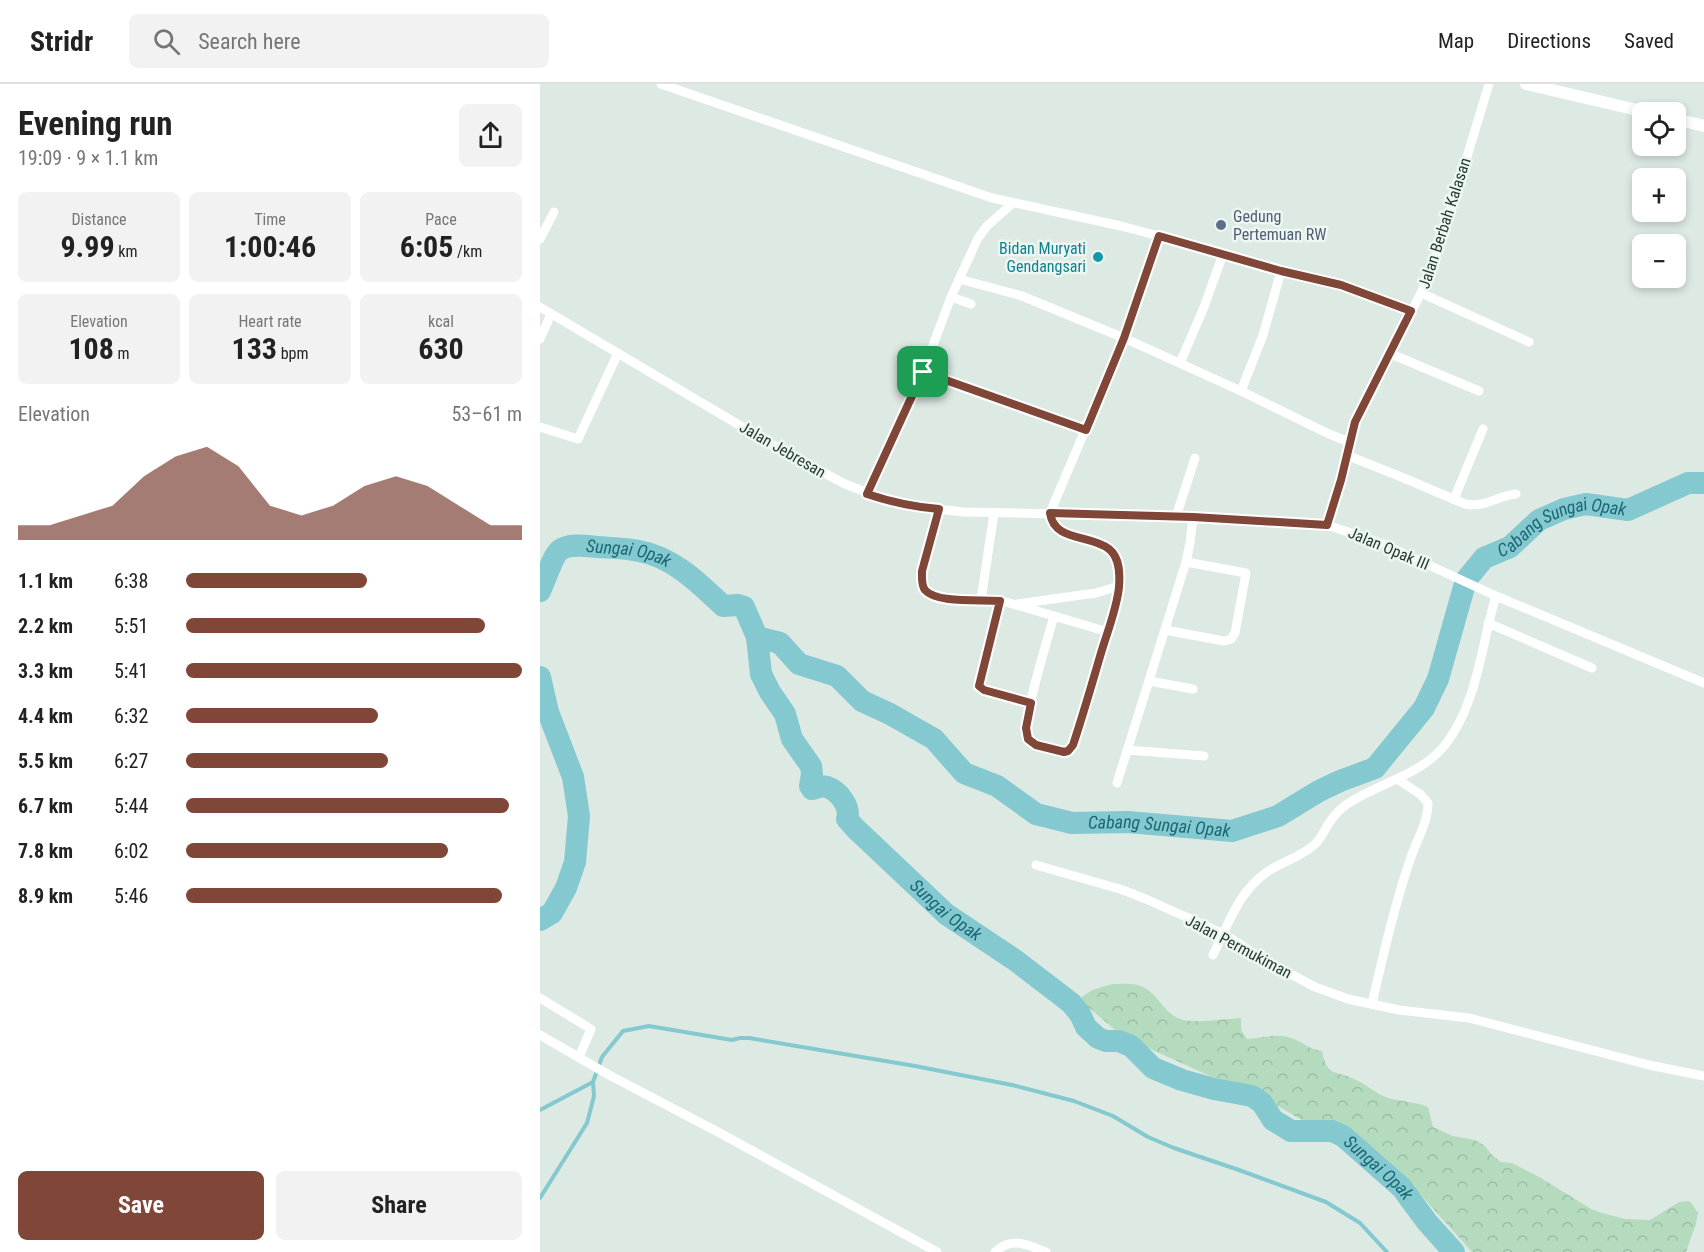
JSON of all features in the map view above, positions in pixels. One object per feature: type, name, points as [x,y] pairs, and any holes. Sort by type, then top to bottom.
[{"type":"street","points":[[661,84],[969,190],[1013,203],[1101,221],[1281,271],[1341,285],[1411,311]]},
{"type":"street","name":"Jalan Berbah Kalasan","points":[[1327,525],[1355,422],[1421,293],[1443,236],[1489,84]]},
{"type":"street","points":[[1526,84],[1632,109]]},
{"type":"street","points":[[1686,122],[1704,126]]},
{"type":"street","points":[[867,494],[923,372],[951,297],[978,238],[987,226],[1013,203]]},
{"type":"street","points":[[540,238],[554,212]]},
{"type":"street","points":[[1054,616],[1026,728],[1028,739],[1036,745],[1064,752],[1071,749],[1108,632],[1119,586],[1118,562],[1109,549],[1087,539],[1061,532],[1055,527],[1050,513],[1124,338],[1159,236]]},
{"type":"street","points":[[1179,363],[1204,307],[1223,254]]},
{"type":"street","points":[[1240,391],[1263,335],[1281,271]]},
{"type":"street","points":[[959,279],[1023,296],[1124,338],[1349,442]]},
{"type":"street","points":[[1421,293],[1529,342]]},
{"type":"street","points":[[951,297],[971,304]]},
{"type":"street","name":"Jalan Jebresan","points":[[540,307],[783,451],[867,494],[910,506],[994,513],[1050,513]]},
{"type":"street","points":[[540,339],[551,314]]},
{"type":"street","points":[[540,427],[578,439],[618,353]]},
{"type":"street","points":[[1391,354],[1479,391]]},
{"type":"street","points":[[923,372],[1086,430]]},
{"type":"street","points":[[1454,499],[1483,429]]},
{"type":"street","points":[[1346,455],[1475,506],[1505,495],[1516,494]]},
{"type":"street","points":[[1176,517],[1195,458]]},
{"type":"street","points":[[939,509],[922,571],[924,589],[934,596],[951,599],[1000,601],[1014,604],[1108,632]]},
{"type":"street","points":[[981,600],[994,513]]},
{"type":"street","name":"Jalan Opak III","points":[[1050,513],[1193,517],[1327,525],[1381,543],[1496,596],[1704,683]]},
{"type":"street","points":[[1117,783],[1186,562],[1193,517]]},
{"type":"street","points":[[1165,630],[1224,641],[1231,639],[1234,633],[1246,573],[1186,562]]},
{"type":"street","points":[[1014,604],[1096,593],[1119,586]]},
{"type":"street","points":[[1213,955],[1243,895],[1252,884],[1266,872],[1308,850],[1320,839],[1330,821],[1352,801],[1427,763],[1444,746],[1455,729],[1477,677],[1496,596]]},
{"type":"street","points":[[1000,601],[979,686],[984,690],[1031,703]]},
{"type":"street","points":[[1488,623],[1592,668]]},
{"type":"street","points":[[1149,681],[1193,689]]},
{"type":"street","points":[[1127,750],[1204,756]]},
{"type":"street","points":[[1372,1004],[1390,927],[1410,859],[1428,814],[1428,803],[1420,794],[1397,779]]},
{"type":"street","name":"Jalan Permukiman","points":[[1036,865],[1123,890],[1148,900],[1224,934],[1263,959],[1315,987],[1348,999],[1399,1010],[1469,1017],[1649,1065],[1703,1073]]},
{"type":"street","points":[[540,998],[591,1029],[579,1057]]},
{"type":"street","points":[[540,1035],[609,1076],[718,1132],[937,1252]]},
{"type":"street","points":[[995,1252],[1003,1245],[1018,1243],[1046,1252]]},
{"type":"green space","points":[[1112,984],[1133,984],[1145,988],[1170,1013],[1180,1019],[1201,1021],[1241,1018],[1241,1030],[1247,1039],[1286,1037],[1322,1051],[1329,1069],[1358,1081],[1383,1096],[1428,1107],[1433,1127],[1453,1136],[1475,1140],[1485,1146],[1501,1162],[1512,1163],[1541,1178],[1591,1209],[1625,1219],[1650,1220],[1679,1202],[1690,1201],[1698,1213],[1686,1252],[1472,1252],[1411,1184],[1242,1085],[1212,1077],[1122,1036],[1079,999],[1092,990]]},
{"type":"waterway","name":"Cabang Sungai Opak","points":[[757,637],[780,643],[799,664],[837,676],[862,701],[934,739],[964,773],[997,786],[1036,814],[1072,823],[1128,822],[1232,831],[1278,816],[1319,791],[1375,768],[1424,708],[1438,679],[1466,580],[1484,558],[1510,547],[1539,520],[1564,509],[1586,504],[1628,510],[1688,483],[1704,483]]},
{"type":"waterway","name":"Sungai Opak","points":[[540,591],[560,550],[568,546],[618,548],[639,551],[663,559],[685,572],[723,606],[744,607],[757,637],[761,674],[785,714],[792,739],[811,766],[810,786],[812,789],[825,786],[836,792],[846,805],[847,819],[855,828],[946,914],[1015,960],[1071,1003],[1080,1014],[1086,1027],[1098,1038],[1106,1041],[1119,1041],[1131,1046],[1153,1068],[1182,1080],[1252,1096],[1262,1103],[1273,1120],[1291,1131],[1332,1131],[1343,1136],[1402,1188],[1427,1222],[1454,1252]]},
{"type":"waterway","name":"Sungai Opak","points":[[540,677],[548,712],[573,777],[579,816],[575,862],[566,888],[552,913],[540,920]]},
{"type":"waterway","points":[[540,1198],[587,1123],[594,1096],[593,1082],[602,1057],[623,1031],[649,1026],[732,1040],[749,1038],[915,1066],[1012,1085],[1074,1101],[1113,1116],[1148,1137],[1174,1148],[1326,1202],[1360,1223],[1387,1252]]},
{"type":"waterway","points":[[540,1110],[593,1082]]},
{"type":"place","name":"Gedung Pertemuan RW","points":[[1221,225]]},
{"type":"place","name":"Bidan Muryati Gendangsari","points":[[1098,257]]},
{"type":"route","points":[[1159,236],[1281,271],[1341,285],[1411,311],[1355,422],[1327,525],[1193,517],[1050,513],[1055,527],[1061,532],[1103,545],[1109,549],[1118,562],[1119,586],[1108,632],[1073,745],[1071,749],[1064,752],[1047,749],[1028,739],[1026,723],[1031,703],[984,690],[979,686],[1000,601],[951,599],[934,596],[924,589],[922,571],[925,555],[939,509],[910,506],[867,494],[923,372],[1086,430],[1124,338],[1159,236]]}]
